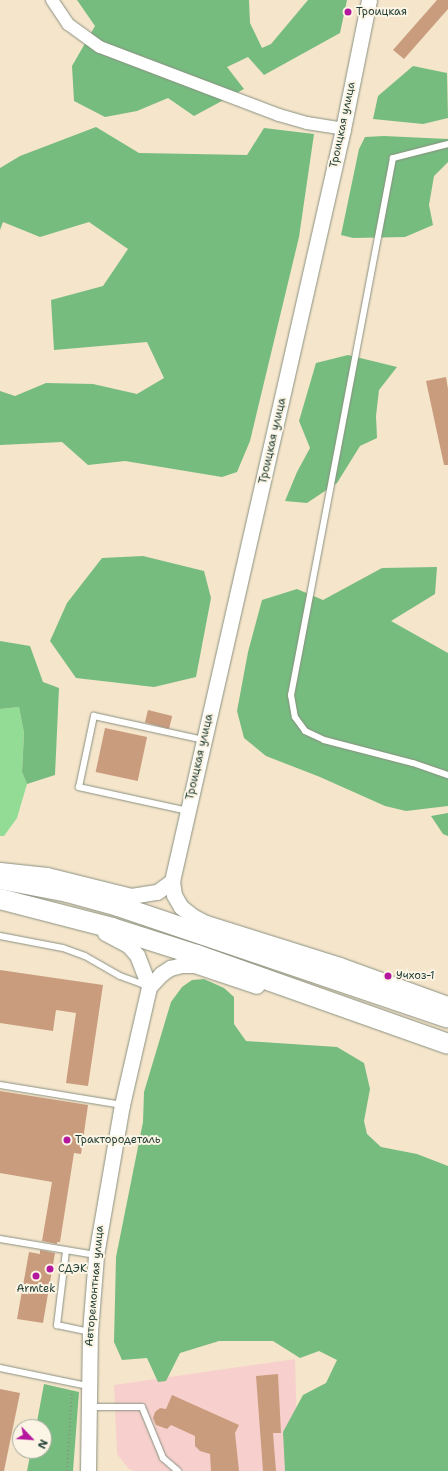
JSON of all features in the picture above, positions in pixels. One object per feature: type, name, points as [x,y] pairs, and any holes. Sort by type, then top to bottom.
[{"type":"highway","points":[[0,879],[68,892],[118,906],[448,1018]]},
{"type":"highway","points":[[0,900],[112,928],[198,955],[448,1044]]},
{"type":"street","points":[[52,0],[68,24],[100,47],[279,115],[307,123],[343,129]]},
{"type":"street","name":"Троицкая улица","points":[[172,881],[343,129],[368,0]]},
{"type":"street","points":[[0,870],[47,875],[131,896],[157,892],[172,881],[174,895],[181,907],[194,917],[206,923],[340,965],[448,1004]]},
{"type":"street","points":[[0,900],[28,912],[110,934],[128,945],[137,955],[148,986],[170,968],[182,965],[194,966],[306,1003],[363,1014]]},
{"type":"street","name":"Авторемонтная улица","points":[[88,1471],[88,1386],[90,1332],[96,1255],[122,1105],[148,986]]},
{"type":"lane","points":[[448,144],[393,158],[291,695],[295,717],[305,731],[324,740],[448,775]]},
{"type":"lane","points":[[188,810],[79,787],[94,716],[204,740]]},
{"type":"lane","points":[[0,936],[63,948],[85,956],[120,976],[148,986]]},
{"type":"lane","points":[[0,1085],[122,1105]]},
{"type":"lane","points":[[0,1239],[96,1255]]},
{"type":"lane","points":[[66,1250],[57,1325],[90,1332]]},
{"type":"lane","points":[[0,1368],[88,1386]]},
{"type":"lane","points":[[88,1407],[142,1407],[163,1458],[178,1471]]},
{"type":"path","points":[[67,1471],[72,1382]]},
{"type":"shaded area","points":[[295,1359],[298,1471],[134,1471],[129,1469],[117,1454],[114,1385]]},
{"type":"green space","points":[[77,0],[249,0],[250,23],[262,48],[271,44],[308,0],[347,0],[340,33],[264,75],[248,57],[227,67],[244,89],[194,116],[168,98],[137,111],[105,117],[74,101],[72,66],[95,26]]},
{"type":"green space","points":[[413,66],[447,73],[448,118],[423,124],[373,119],[378,96]]},
{"type":"green space","points":[[96,127],[139,153],[247,155],[264,128],[314,134],[299,237],[250,441],[237,472],[222,477],[125,461],[88,465],[62,442],[0,445],[0,391],[15,396],[46,383],[93,384],[137,394],[164,378],[147,342],[54,350],[51,300],[103,286],[128,249],[89,222],[40,237],[3,222],[0,230],[0,168],[20,156]]},
{"type":"green space","points":[[384,136],[448,139],[448,162],[434,176],[429,205],[433,225],[405,237],[353,238],[341,235],[359,149],[365,137]]},
{"type":"green space","points":[[348,355],[397,367],[379,390],[376,416],[377,438],[360,446],[337,483],[307,503],[285,501],[297,472],[310,448],[299,421],[316,363]]},
{"type":"green space","points":[[143,556],[204,571],[211,598],[196,677],[154,687],[76,678],[50,641],[67,603],[102,558]]},
{"type":"green space","points":[[437,567],[435,594],[391,621],[448,653],[448,806],[406,811],[385,806],[320,777],[266,756],[244,738],[237,711],[248,652],[262,600],[297,589],[323,600],[382,568]]},
{"type":"green space","points":[[0,641],[30,646],[43,682],[59,688],[55,775],[27,784],[22,772],[24,733],[19,707],[0,709]]},
{"type":"green space","points":[[19,707],[24,733],[22,772],[27,784],[17,818],[4,836],[0,836],[0,709]]},
{"type":"green space","points":[[448,813],[448,836],[443,834],[431,816]]},
{"type":"green space","points":[[204,979],[224,988],[234,997],[234,1024],[246,1041],[337,1047],[364,1063],[370,1089],[364,1121],[367,1134],[381,1147],[417,1154],[448,1166],[448,1471],[285,1471],[283,1432],[303,1395],[326,1383],[337,1360],[319,1351],[300,1358],[273,1341],[219,1341],[180,1353],[166,1381],[158,1382],[147,1358],[122,1360],[114,1342],[116,1257],[143,1122],[144,1092],[171,1002],[182,987],[192,980]]},
{"type":"green space","points":[[44,1384],[79,1392],[73,1471],[27,1471],[29,1459],[52,1459],[52,1419],[37,1419]]},
{"type":"building","points":[[437,0],[448,0],[448,9],[404,59],[393,50]]},
{"type":"building","points":[[446,377],[448,389],[448,465],[444,465],[426,381]]},
{"type":"building","points":[[148,710],[172,716],[169,729],[145,723]]},
{"type":"building","points":[[105,728],[147,737],[138,781],[96,772]]},
{"type":"building","points":[[0,970],[103,985],[88,1086],[66,1083],[76,1013],[56,1010],[53,1031],[0,1023]]},
{"type":"building","points":[[0,1091],[88,1105],[81,1154],[74,1153],[60,1242],[57,1242],[57,1244],[42,1241],[52,1182],[0,1173]]},
{"type":"building","points":[[40,1250],[55,1253],[43,1323],[17,1319],[29,1252],[40,1254]]},
{"type":"building","points":[[278,1374],[281,1433],[273,1433],[276,1471],[263,1471],[256,1376]]},
{"type":"building","points":[[0,1389],[20,1393],[15,1419],[12,1419],[12,1432],[4,1471],[0,1471]]},
{"type":"building","points":[[172,1395],[239,1425],[235,1433],[239,1471],[211,1471],[210,1454],[200,1451],[195,1446],[195,1436],[171,1425],[167,1429],[156,1425],[153,1418],[155,1412],[160,1408],[166,1409]]},
{"type":"place","name":"Троицкая","points":[[348,12]]},
{"type":"place","name":"Учхоз-1","points":[[388,976]]},
{"type":"place","name":"Трактородеталь","points":[[67,1140]]},
{"type":"place","name":"СДЭК","points":[[50,1269]]},
{"type":"place","name":"Armtek","points":[[36,1276]]}]
